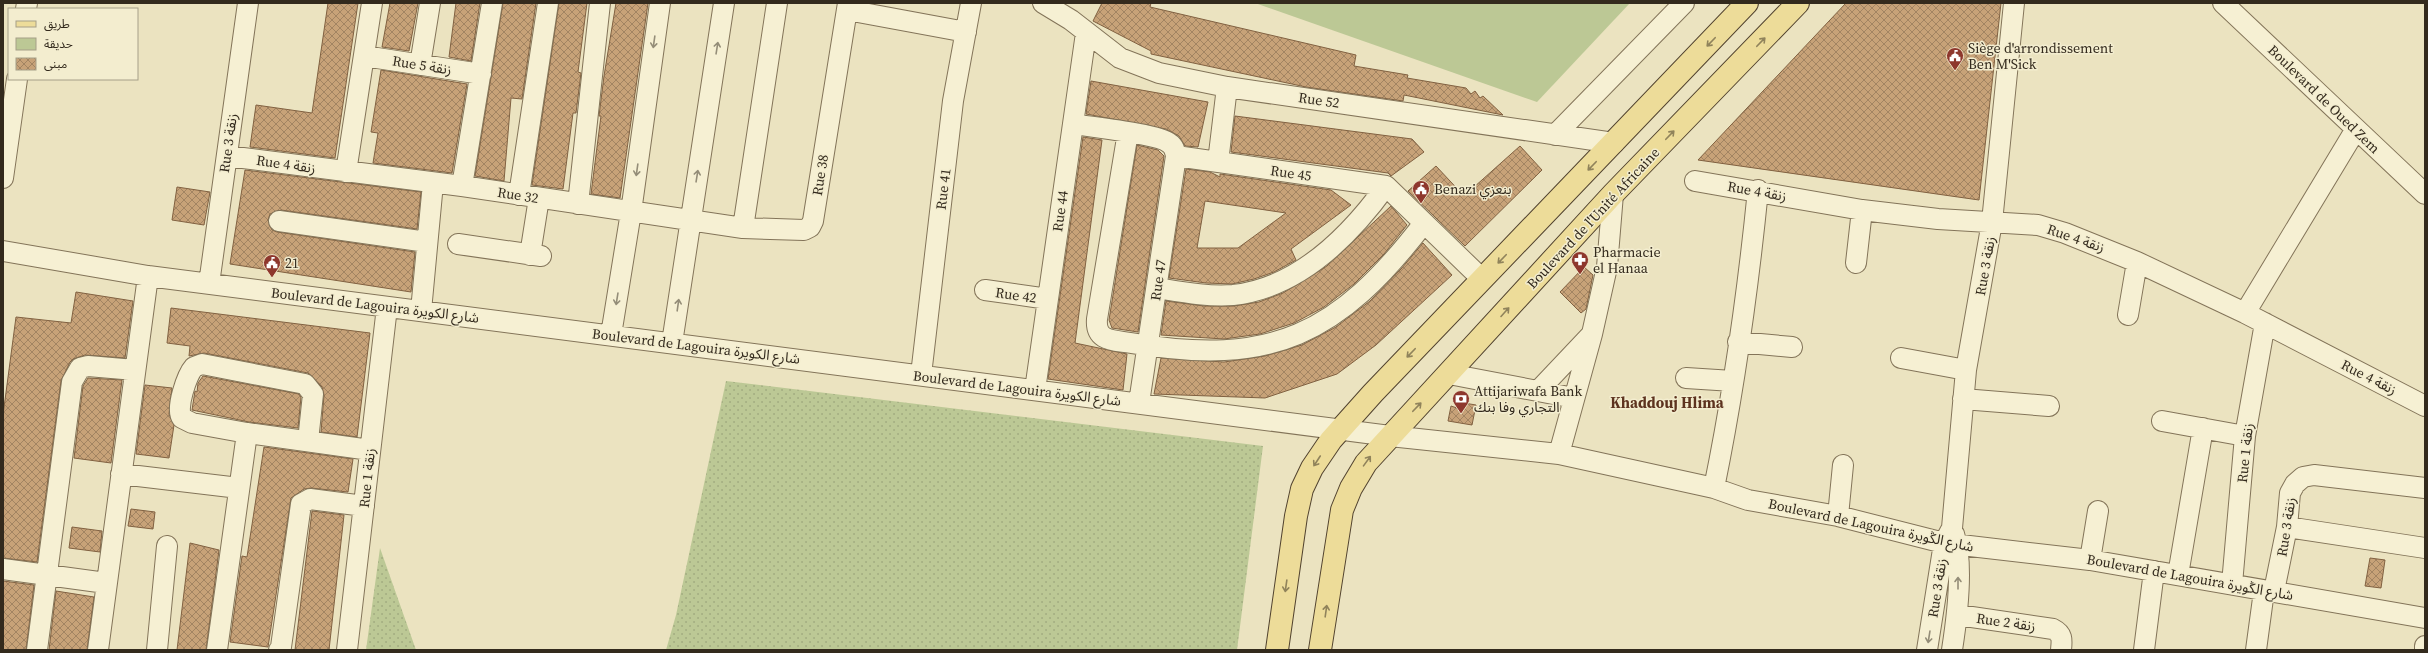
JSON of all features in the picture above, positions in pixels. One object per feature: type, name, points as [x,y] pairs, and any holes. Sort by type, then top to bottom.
[{"type":"main road","points":[[1276,650],[1299,501],[1312,468],[1340,429],[1747,3]]},
{"type":"main road","name":"Boulevard de l'Unité Africaine","points":[[1320,650],[1342,510],[1357,476],[1374,452],[1449,374],[1613,194],[1798,3]]},
{"type":"street","name":"Rue 3 زنقة","points":[[209,284],[248,3]]},
{"type":"street","points":[[346,172],[372,3]]},
{"type":"street","points":[[420,65],[430,3]]},
{"type":"street","points":[[462,186],[492,3]]},
{"type":"street","points":[[519,195],[548,3]]},
{"type":"street","points":[[578,204],[600,3]]},
{"type":"street","points":[[611,335],[631,212],[660,3]]},
{"type":"street","points":[[672,343],[724,3]]},
{"type":"street","points":[[743,228],[777,3]]},
{"type":"street","name":"Rue 41","points":[[921,375],[953,102],[971,3]]},
{"type":"street","name":"Rue 52","points":[[1043,3],[1120,58],[1133,65],[1227,86],[1614,143]]},
{"type":"street","points":[[1555,135],[1684,3]]},
{"type":"street","name":"Rue 3 زنقة","points":[[1927,650],[1951,539],[1966,370],[1992,222],[2014,3]]},
{"type":"street","name":"Boulevard de Oued Zem","points":[[2223,3],[2425,194]]},
{"type":"street","points":[[848,7],[966,32]]},
{"type":"street","name":"Rue 38","points":[[691,220],[743,228],[796,232],[810,227],[813,221],[848,7]]},
{"type":"street","name":"Rue 44","points":[[1035,390],[1086,33]]},
{"type":"street","name":"Rue 5 زنقة","points":[[364,56],[481,74]]},
{"type":"street","points":[[1218,162],[1227,86]]},
{"type":"street","points":[[3,178],[12,90]]},
{"type":"street","points":[[1073,124],[1128,132],[1166,141],[1174,148],[1176,156]]},
{"type":"street","points":[[2245,313],[2356,129]]},
{"type":"street","points":[[1128,132],[1096,328],[1099,334],[1108,339],[1148,346],[1218,351],[1250,349],[1278,342],[1312,328],[1340,312],[1368,289],[1404,249],[1424,223]]},
{"type":"street","name":"Rue 4 زنقة","points":[[227,156],[346,172]]},
{"type":"street","name":"Rue 45","points":[[1176,156],[1386,186]]},
{"type":"street","name":"Rue 47","points":[[1139,403],[1176,156]]},
{"type":"street","name":"Rue 32","points":[[346,172],[462,186],[691,220]]},
{"type":"street","name":"Rue 4 زنقة","points":[[1695,181],[1758,190],[1862,210],[2038,226],[2088,240],[2245,313],[2425,406]]},
{"type":"street","points":[[421,311],[433,183]]},
{"type":"street","points":[[1157,288],[1219,295],[1245,293],[1271,285],[1308,265],[1333,246],[1356,224],[1386,186],[1482,279]]},
{"type":"street","points":[[1714,488],[1729,414],[1738,342],[1750,272],[1758,190]]},
{"type":"street","points":[[1559,454],[1592,334],[1606,267],[1613,194]]},
{"type":"street","points":[[458,244],[536,255],[539,198]]},
{"type":"street","points":[[1856,263],[1862,210]]},
{"type":"street","points":[[279,221],[427,242]]},
{"type":"street","name":"Boulevard de Lagouira شارع الكويرة","points":[[3,252],[148,276],[1390,436]]},
{"type":"street","points":[[2128,315],[2137,262]]},
{"type":"street","points":[[98,650],[148,276]]},
{"type":"street","name":"Rue 42","points":[[985,290],[1048,299]]},
{"type":"street","name":"Rue 1 زنقة","points":[[347,650],[387,307]]},
{"type":"street","name":"Rue 1 زنقة","points":[[2232,584],[2246,436],[2265,323]]},
{"type":"street","points":[[1538,391],[1592,334]]},
{"type":"street","points":[[1738,342],[1792,348]]},
{"type":"street","points":[[1901,358],[1966,370]]},
{"type":"street","points":[[308,441],[313,394],[305,384],[202,364],[194,367],[186,380],[180,412],[182,418],[192,423],[247,433],[370,450]]},
{"type":"street","points":[[36,650],[48,575],[75,375],[80,368],[88,366],[135,370]]},
{"type":"street","points":[[1449,374],[1574,398]]},
{"type":"street","points":[[1686,378],[1733,381]]},
{"type":"street","points":[[1963,399],[2049,406]]},
{"type":"street","points":[[2162,421],[2246,436]]},
{"type":"street","points":[[2178,575],[2203,428]]},
{"type":"street","points":[[216,650],[247,433]]},
{"type":"street","name":"Boulevard de Lagouira شارع الڭويرة","points":[[1390,436],[1559,454],[1714,488],[1748,500],[1838,516],[1951,539],[2090,560],[2425,618]]},
{"type":"street","points":[[1838,516],[1843,465]]},
{"type":"street","points":[[121,474],[239,488]]},
{"type":"street","name":"Rue 3 زنقة","points":[[2256,650],[2269,591],[2287,527],[2290,493],[2304,477],[2314,475],[2425,488]]},
{"type":"street","points":[[279,650],[281,647],[301,504],[310,499],[364,506]]},
{"type":"street","points":[[2090,560],[2098,511]]},
{"type":"street","points":[[2287,527],[2425,548]]},
{"type":"street","name":"Rue 3 زنقة","points":[[1951,539],[1958,615],[1952,650]]},
{"type":"street","points":[[157,650],[167,546]]},
{"type":"street","points":[[3,569],[106,583]]},
{"type":"street","points":[[2144,650],[2154,571]]},
{"type":"street","name":"Rue 2 زنقة","points":[[1958,615],[2054,629],[2062,637],[2061,650]]},
{"type":"street","points":[[2424,650],[2425,646]]},
{"type":"green space","points":[[1255,3],[1630,3],[1537,102]]},
{"type":"green space","points":[[726,381],[1263,446],[1237,650],[666,650],[676,615]]},
{"type":"green space","points":[[380,548],[416,650],[366,650]]},
{"type":"building","points":[[328,3],[358,3],[335,158],[250,147],[256,105],[312,113]]},
{"type":"building","points":[[390,3],[418,3],[409,51],[382,47]]},
{"type":"building","points":[[456,3],[480,3],[471,61],[449,57]]},
{"type":"building","points":[[503,3],[536,3],[522,99],[511,98],[504,181],[475,176]]},
{"type":"building","points":[[559,3],[587,3],[578,72],[581,73],[576,113],[573,113],[563,189],[532,185]]},
{"type":"building","points":[[616,3],[648,3],[620,198],[591,194],[601,116],[599,116],[604,76]]},
{"type":"building","points":[[1102,3],[1151,3],[1150,7],[1356,55],[1354,66],[1408,75],[1407,78],[1466,88],[1471,94],[1475,91],[1480,98],[1483,96],[1503,115],[1404,95],[1403,101],[1306,87],[1151,54],[1151,51],[1093,21]]},
{"type":"building","points":[[1846,3],[2001,3],[1979,200],[1698,160]]},
{"type":"building","points":[[381,70],[467,84],[452,173],[373,163],[378,133],[371,132]]},
{"type":"building","points":[[1091,81],[1208,102],[1198,147],[1185,146],[1179,136],[1166,129],[1086,114]]},
{"type":"building","points":[[1235,116],[1412,139],[1424,152],[1391,176],[1388,173],[1231,152]]},
{"type":"building","points":[[1083,137],[1102,140],[1075,343],[1127,354],[1123,390],[1048,379]]},
{"type":"building","points":[[1137,145],[1158,150],[1164,156],[1138,332],[1112,328],[1109,320]]},
{"type":"building","points":[[1520,146],[1542,170],[1465,246],[1408,191],[1436,166],[1464,196]]},
{"type":"building","points":[[1186,169],[1210,172],[1220,177],[1220,174],[1331,190],[1351,205],[1291,249],[1296,260],[1274,272],[1254,279],[1232,284],[1206,283],[1169,278]],"holes":[[[1205,201],[1286,213],[1238,248],[1197,248]]]},
{"type":"building","points":[[245,170],[421,192],[417,229],[281,210],[270,214],[268,220],[272,230],[277,232],[415,252],[411,292],[230,264]]},
{"type":"building","points":[[177,187],[210,192],[204,225],[172,220]]},
{"type":"building","points":[[1391,206],[1407,225],[1384,254],[1354,284],[1324,307],[1294,323],[1260,334],[1224,339],[1161,335],[1166,301],[1204,306],[1234,306],[1259,302],[1283,293],[1327,266]]},
{"type":"building","points":[[1423,243],[1452,275],[1376,345],[1337,374],[1265,398],[1154,394],[1161,358],[1224,362],[1265,356],[1302,345],[1336,327],[1370,301],[1401,269]]},
{"type":"building","points":[[1584,267],[1593,275],[1586,309],[1581,313],[1560,292]]},
{"type":"building","points":[[76,292],[133,301],[125,358],[85,355],[73,359],[70,362],[61,381],[37,562],[3,558],[3,415],[16,317],[71,323]]},
{"type":"building","points":[[171,308],[370,333],[357,437],[321,432],[324,395],[322,387],[308,373],[204,353],[189,356],[190,346],[167,343]]},
{"type":"building","points":[[203,376],[299,394],[301,397],[298,428],[249,422],[192,410],[195,391],[197,392],[198,383]]},
{"type":"building","points":[[88,378],[122,380],[111,463],[74,458],[83,386]]},
{"type":"building","points":[[145,385],[172,388],[169,414],[174,425],[169,458],[136,454]]},
{"type":"building","points":[[1458,402],[1476,405],[1472,425],[1448,421],[1451,406],[1457,408]]},
{"type":"building","points":[[264,447],[353,459],[348,492],[311,488],[304,489],[291,498],[268,647],[230,642],[242,556],[247,557]]},
{"type":"building","points":[[131,509],[155,512],[153,529],[128,526]]},
{"type":"building","points":[[312,511],[344,515],[329,650],[295,650]]},
{"type":"building","points":[[72,527],[102,531],[100,552],[69,548]]},
{"type":"building","points":[[190,543],[219,550],[206,650],[177,650]]},
{"type":"building","points":[[2370,558],[2385,560],[2381,588],[2365,586]]},
{"type":"building","points":[[3,581],[34,585],[26,650],[3,650]]},
{"type":"building","points":[[56,591],[94,597],[87,650],[49,650]]},
{"type":"place","name":"Siège d'arrondissement Ben M'Sick","points":[[1955,71]]},
{"type":"place","name":"Benazi بنعزي","points":[[1421,204]]},
{"type":"place","name":"Pharmacie el Hanaa","points":[[1580,275]]},
{"type":"place","name":"21","points":[[272,278]]},
{"type":"place","name":"Attijariwafa Bank التجاري وفا بنك","points":[[1461,414]]},
{"type":"district","name":"Khaddouj Hlima","points":[[1667,403]]}]
